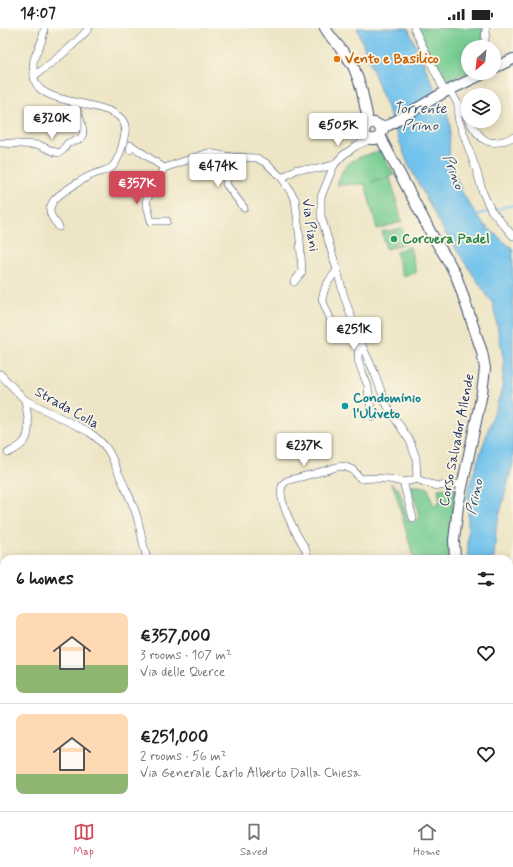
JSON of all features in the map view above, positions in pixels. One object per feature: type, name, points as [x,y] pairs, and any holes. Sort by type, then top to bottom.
[{"type":"street","points":[[44,28],[42,40],[34,58],[33,66],[35,81],[39,87],[46,93],[73,102],[104,109],[123,120],[126,130],[117,160],[111,167],[91,175],[72,186],[54,200],[50,208],[50,213],[59,227]]},
{"type":"street","points":[[34,76],[80,39],[89,28]]},
{"type":"street","points":[[325,28],[354,68],[361,87],[367,115],[365,130],[366,137],[380,133]]},
{"type":"street","points":[[414,28],[446,92],[461,109]]},
{"type":"street","points":[[485,40],[486,28]]},
{"type":"street","points":[[501,65],[513,59]]},
{"type":"street","points":[[417,479],[416,458],[410,441],[390,411],[384,399],[375,374],[359,339],[344,296],[321,216],[321,197],[334,165],[342,156],[465,80]]},
{"type":"street","points":[[0,143],[39,146],[58,153],[63,151],[67,145],[78,140],[83,134],[79,115],[73,102]]},
{"type":"street","points":[[458,104],[458,118],[478,172],[483,193],[491,210],[513,236]]},
{"type":"street","points":[[367,115],[380,133]]},
{"type":"street","points":[[356,146],[366,126],[370,123],[376,123],[380,133]]},
{"type":"street","points":[[473,128],[482,139],[492,143],[501,142],[513,137]]},
{"type":"street","name":"Corso Salvador Allende","points":[[380,133],[432,235],[457,278],[482,352],[485,368],[482,394],[458,506],[454,540],[455,555]]},
{"type":"street","points":[[130,150],[131,145],[164,168],[146,202],[151,221],[167,221]]},
{"type":"street","name":"Via Piani","points":[[164,168],[208,153],[257,158],[266,163],[282,178],[295,199],[302,272],[294,282]]},
{"type":"street","points":[[232,156],[226,184],[244,208]]},
{"type":"street","points":[[282,178],[297,170],[334,165]]},
{"type":"street","points":[[336,333],[322,299],[325,288],[337,270]]},
{"type":"street","points":[[359,339],[358,360],[362,374],[368,386],[369,400],[374,417]]},
{"type":"street","name":"Strada Colla","points":[[0,374],[25,400],[89,432],[108,450],[137,516],[146,555]]},
{"type":"street","points":[[8,453],[23,444],[27,439],[28,422],[25,400]]},
{"type":"street","points":[[307,555],[305,548],[285,510],[282,487],[284,482],[290,479],[340,466],[346,466],[353,470],[362,479],[378,478],[403,482],[417,479],[440,486],[458,483],[462,485]]},
{"type":"street","points":[[403,482],[413,518]]},
{"type":"green space","points":[[417,28],[484,28],[482,40],[461,40],[461,75],[443,81]]},
{"type":"green space","points":[[380,151],[394,175],[372,182],[390,177],[402,222],[377,229],[365,184],[337,185],[342,171],[348,164],[361,157]]},
{"type":"green space","points":[[402,228],[406,244],[397,246],[393,230]]},
{"type":"green space","points":[[391,230],[395,247],[386,249],[382,232]]},
{"type":"green space","points":[[410,247],[416,273],[402,276],[396,251]]},
{"type":"green space","points":[[390,483],[399,489],[408,522],[420,519],[411,486],[428,488],[433,505],[440,503],[438,489],[455,489],[456,492],[449,534],[450,555],[413,555],[393,486]]},
{"type":"water","name":"Torrente Prino","points":[[357,28],[408,28],[430,78],[446,109],[450,124],[449,162],[464,196],[483,224],[513,249],[513,463],[496,528],[494,555],[468,555],[468,490],[502,389],[504,362],[493,304],[445,233],[408,164]]},
{"type":"waterway","points":[[496,210],[513,205]]},
{"type":"waterway","points":[[475,215],[488,212]]},
{"type":"place","name":"Vento e Basilico","points":[[337,59]]},
{"type":"place","name":"Corcuera Padel","points":[[394,239]]},
{"type":"place","name":"Condominio l'Uliveto","points":[[345,406]]},
{"type":"water label","name":"Prino","points":[[453,172]]},
{"type":"water label","name":"Prino","points":[[475,497]]}]
